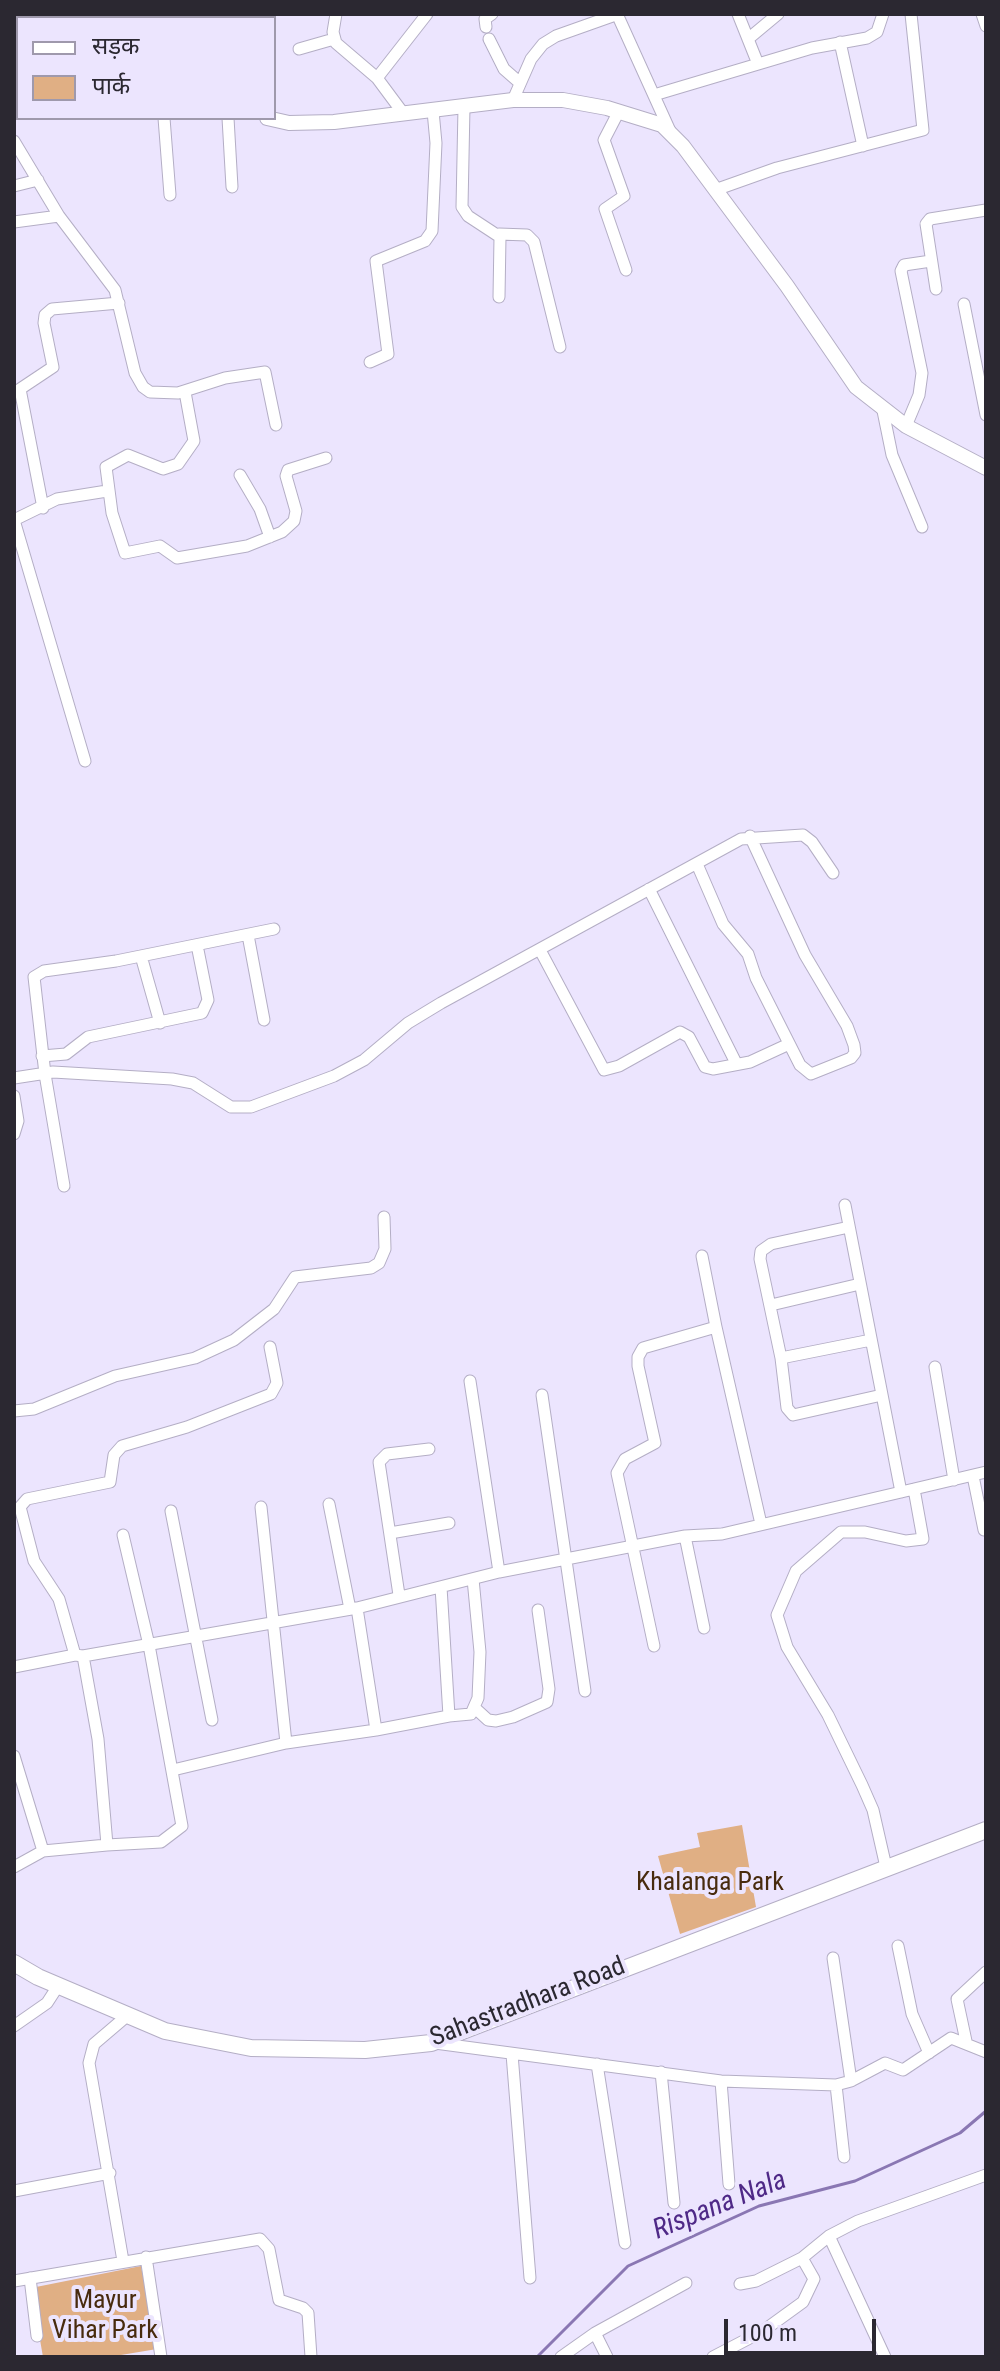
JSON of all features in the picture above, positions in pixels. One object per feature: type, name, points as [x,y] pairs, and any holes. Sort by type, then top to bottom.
[{"type":"main road","name":"Sahastradhara Road","points":[[14,1963],[58,1986],[165,2031],[251,2048],[365,2050],[431,2043],[986,1830]]},
{"type":"street","points":[[334,39],[336,14]]},
{"type":"street","points":[[377,78],[427,14]]},
{"type":"street","points":[[492,14],[485,19],[488,33],[504,69],[520,83]]},
{"type":"street","points":[[513,100],[543,44],[556,36],[618,14],[670,131],[787,286],[848,378],[883,411],[986,468]]},
{"type":"street","points":[[738,14],[758,64]]},
{"type":"street","points":[[748,39],[778,14]]},
{"type":"street","points":[[654,95],[758,64],[874,35],[883,14]]},
{"type":"street","points":[[715,190],[777,168],[917,133],[924,127],[911,14]]},
{"type":"street","points":[[982,14],[986,26]]},
{"type":"street","points":[[299,49],[334,39]]},
{"type":"street","points":[[334,39],[377,78],[403,113]]},
{"type":"street","points":[[840,42],[863,146]]},
{"type":"street","points":[[276,120],[303,124],[513,100],[563,100],[619,111],[670,131]]},
{"type":"street","points":[[464,107],[462,210],[499,234],[527,235],[534,242],[560,347]]},
{"type":"street","points":[[370,362],[388,354],[376,261],[425,241],[432,231],[436,143],[433,111]]},
{"type":"street","points":[[619,111],[604,140],[624,196],[605,209],[626,270]]},
{"type":"street","points":[[164,120],[170,195]]},
{"type":"street","points":[[228,120],[232,187]]},
{"type":"street","points":[[14,141],[59,216],[98,265],[119,303],[135,373],[143,387],[150,392],[185,392],[225,378],[265,372],[276,425]]},
{"type":"street","points":[[14,186],[38,180]]},
{"type":"street","points":[[936,289],[925,227],[928,221],[986,210]]},
{"type":"street","points":[[14,222],[59,216]]},
{"type":"street","points":[[499,234],[499,297]]},
{"type":"street","points":[[906,426],[919,395],[922,373],[901,271],[904,265],[931,261]]},
{"type":"street","points":[[43,508],[20,389],[53,367],[45,315],[52,309],[119,303]]},
{"type":"street","points":[[964,304],[986,415]]},
{"type":"street","points":[[185,392],[194,431],[185,457],[170,469],[163,469],[132,455],[114,460],[105,472],[121,547],[128,554],[160,546],[177,558],[247,546],[282,532],[295,517],[286,476],[288,470],[326,458]]},
{"type":"street","points":[[883,411],[892,455],[922,527]]},
{"type":"street","points":[[240,475],[260,509],[270,537]]},
{"type":"street","points":[[85,761],[14,520],[57,499],[107,491]]},
{"type":"street","points":[[14,1078],[45,1074],[113,1073],[172,1079],[193,1083],[231,1107],[251,1107],[334,1076],[364,1060],[419,1016],[750,836],[803,835],[812,842],[833,873]]},
{"type":"street","points":[[697,864],[723,924],[748,954],[756,978],[800,1065],[811,1074],[855,1053],[847,1026],[788,922],[750,836]]},
{"type":"street","points":[[649,889],[736,1063]]},
{"type":"street","points":[[64,1186],[42,1056],[34,977],[44,971],[141,956],[274,929]]},
{"type":"street","points":[[248,935],[264,1020]]},
{"type":"street","points":[[42,1056],[66,1054],[88,1037],[160,1023],[205,1009],[208,1000],[197,945]]},
{"type":"street","points":[[540,950],[604,1070],[619,1066],[680,1032],[689,1037],[705,1067],[713,1069],[750,1062],[789,1044]]},
{"type":"street","points":[[141,956],[160,1023]]},
{"type":"street","points":[[14,1096],[18,1121],[14,1134]]},
{"type":"street","points":[[845,1205],[901,1492]]},
{"type":"street","points":[[14,1411],[34,1409],[115,1376],[195,1358],[234,1340],[274,1309],[295,1277],[371,1268],[379,1263],[385,1249],[384,1217]]},
{"type":"street","points":[[849,1227],[771,1244],[761,1251],[790,1414],[882,1395]]},
{"type":"street","points":[[702,1256],[761,1524]]},
{"type":"street","points":[[771,1305],[860,1284]]},
{"type":"street","points":[[654,1646],[619,1466],[651,1446],[656,1436],[638,1357],[651,1344],[716,1327]]},
{"type":"street","points":[[781,1358],[871,1340]]},
{"type":"street","points":[[107,1845],[98,1739],[79,1655],[59,1599],[29,1546],[20,1513],[23,1502],[110,1482],[114,1455],[122,1446],[187,1427],[271,1394],[277,1383],[270,1347]]},
{"type":"street","points":[[935,1367],[954,1480]]},
{"type":"street","points":[[470,1381],[499,1572]]},
{"type":"street","points":[[542,1395],[585,1691]]},
{"type":"street","points":[[399,1595],[380,1459],[387,1454],[429,1449]]},
{"type":"street","points":[[14,1667],[354,1608],[499,1572],[685,1536],[722,1534],[986,1472]]},
{"type":"street","points":[[973,1476],[984,1530]]},
{"type":"street","points":[[886,1867],[873,1810],[828,1715],[787,1647],[777,1615],[796,1571],[841,1532],[865,1532],[906,1541],[923,1539],[914,1489]]},
{"type":"street","points":[[329,1504],[354,1608],[376,1730]]},
{"type":"street","points":[[261,1507],[276,1623],[286,1743]]},
{"type":"street","points":[[171,1511],[212,1720]]},
{"type":"street","points":[[390,1533],[449,1523]]},
{"type":"street","points":[[14,1867],[43,1851],[161,1842],[182,1826],[149,1645],[123,1535]]},
{"type":"street","points":[[685,1536],[704,1628]]},
{"type":"street","points":[[173,1770],[286,1743],[471,1714],[476,1709],[480,1652],[473,1579]]},
{"type":"street","points":[[441,1587],[449,1716]]},
{"type":"street","points":[[476,1709],[488,1720],[496,1721],[547,1702],[549,1689],[538,1610]]},
{"type":"street","points":[[14,1756],[43,1851]]},
{"type":"street","points":[[898,1946],[912,2014],[929,2053]]},
{"type":"street","points":[[833,1958],[851,2081]]},
{"type":"street","points":[[966,2041],[957,1999],[986,1972]]},
{"type":"street","points":[[14,2026],[47,2003],[58,1986]]},
{"type":"street","points":[[123,2261],[89,2063],[94,2044],[128,2015]]},
{"type":"street","points":[[431,2043],[721,2081],[836,2085],[851,2081],[885,2063],[901,2071],[946,2039],[966,2041],[986,2052]]},
{"type":"street","points":[[512,2054],[530,2278]]},
{"type":"street","points":[[597,2064],[625,2243]]},
{"type":"street","points":[[661,2072],[674,2203]]},
{"type":"street","points":[[721,2081],[729,2184]]},
{"type":"street","points":[[836,2085],[844,2157]]},
{"type":"street","points":[[14,2191],[110,2173]]},
{"type":"street","points":[[740,2284],[756,2281],[802,2258],[829,2236],[858,2221],[986,2175]]},
{"type":"street","points":[[829,2236],[885,2357]]},
{"type":"street","points":[[14,2281],[260,2239],[269,2249],[279,2300],[303,2308],[308,2313],[311,2357]]},
{"type":"street","points":[[146,2257],[161,2357]]},
{"type":"street","points":[[713,2357],[763,2331],[803,2302],[814,2279],[802,2258]]},
{"type":"street","points":[[30,2278],[37,2336]]},
{"type":"street","points":[[561,2357],[595,2333],[686,2283]]},
{"type":"street","points":[[595,2333],[607,2357]]},
{"type":"green space","name":"Khalanga Park","points":[[742,1825],[756,1907],[680,1934],[658,1856],[700,1847],[697,1833]]},
{"type":"green space","name":"Mayur Vihar Park","points":[[141,2266],[157,2349],[109,2357],[43,2357],[31,2288]]},
{"type":"waterway","name":"Rispana Nala","points":[[537,2357],[628,2266],[759,2206],[855,2181],[960,2133],[986,2111]]}]
